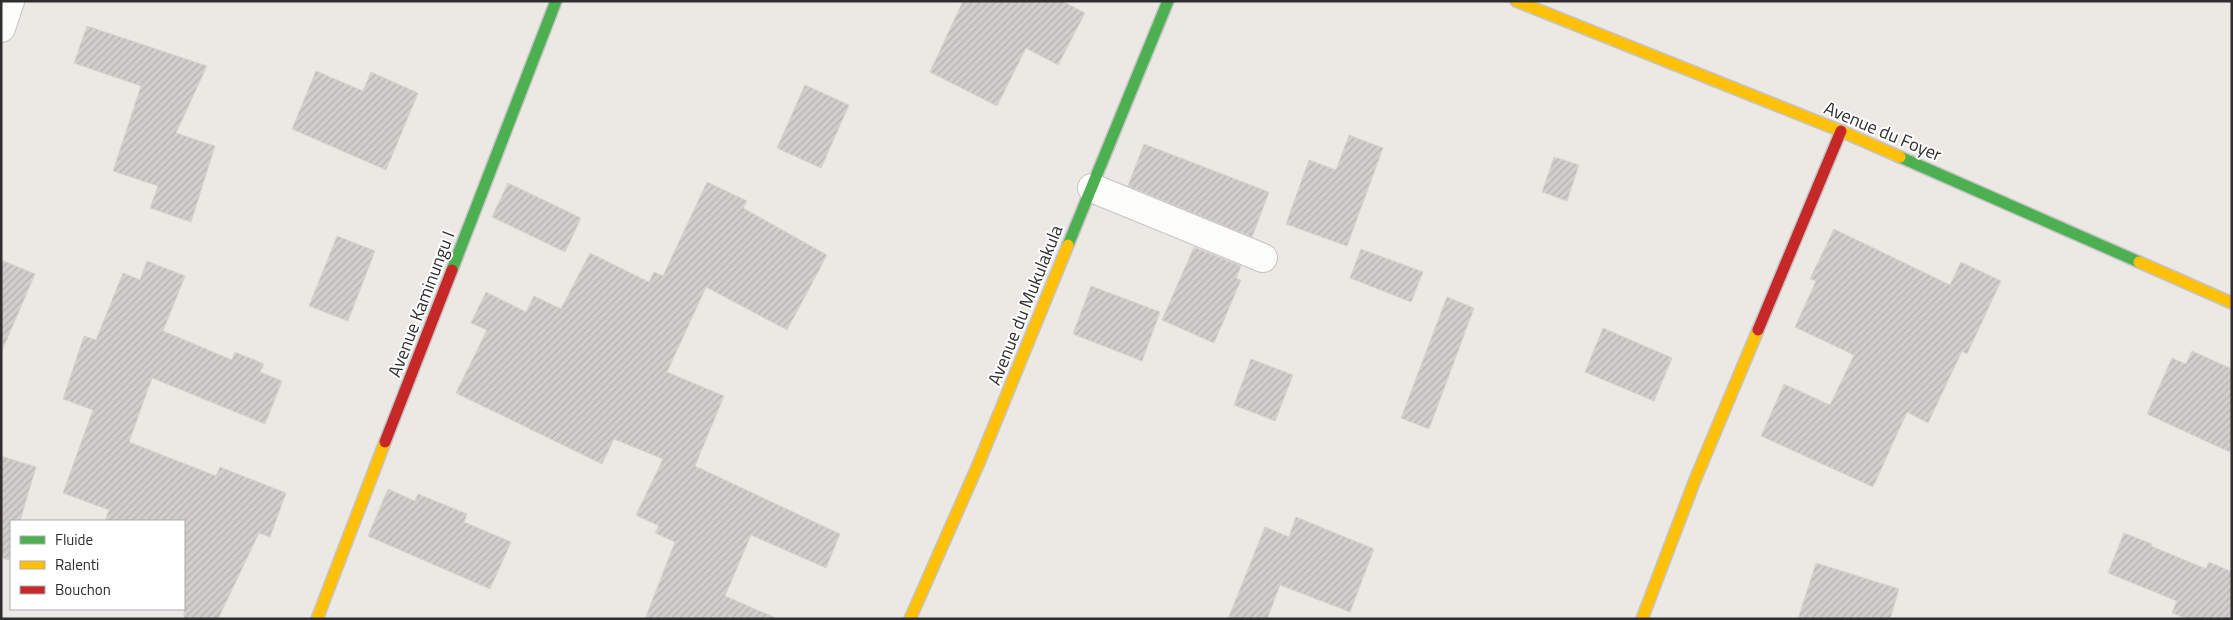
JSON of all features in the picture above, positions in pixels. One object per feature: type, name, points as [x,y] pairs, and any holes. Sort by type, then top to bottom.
[{"type":"street","points":[[1,28],[10,1]]},
{"type":"street","name":"Avenue Kaminungu I","points":[[318,619],[556,1]]},
{"type":"street","name":"Avenue du Mukulakula","points":[[910,619],[978,465],[1168,1]]},
{"type":"street","name":"Avenue du Foyer","points":[[1516,1],[1841,131],[2232,302]]},
{"type":"street","points":[[1642,619],[1695,480],[1841,131]]},
{"type":"street","points":[[1092,188],[1263,258]]},
{"type":"building","points":[[963,1],[1062,1],[1085,13],[1058,65],[1026,48],[997,106],[930,72]]},
{"type":"building","points":[[87,26],[207,66],[176,133],[215,146],[191,222],[150,208],[158,186],[113,171],[141,86],[74,63]]},
{"type":"building","points":[[316,71],[363,91],[371,72],[418,93],[386,170],[292,129]]},
{"type":"building","points":[[805,85],[849,105],[821,168],[777,148]]},
{"type":"building","points":[[1349,135],[1383,148],[1347,246],[1286,224],[1309,160],[1336,170]]},
{"type":"building","points":[[1144,144],[1269,192],[1252,237],[1128,186]]},
{"type":"building","points":[[1554,157],[1579,165],[1567,201],[1542,192]]},
{"type":"building","points":[[707,182],[747,201],[743,208],[827,255],[787,330],[706,287],[667,372],[724,396],[695,466],[840,534],[826,568],[751,535],[725,596],[778,619],[645,619],[675,542],[655,533],[659,526],[636,515],[663,459],[614,439],[602,464],[456,393],[487,330],[471,323],[486,292],[526,312],[534,296],[561,309],[590,253],[649,282],[654,272],[663,276]]},
{"type":"building","points":[[508,183],[581,218],[565,252],[492,217]]},
{"type":"building","points":[[1834,229],[1950,285],[1961,262],[2001,281],[1967,354],[1962,351],[1928,423],[1907,412],[1873,487],[1761,436],[1784,384],[1830,405],[1854,355],[1795,327],[1816,281],[1810,279]]},
{"type":"building","points":[[337,236],[375,251],[348,321],[309,306]]},
{"type":"building","points":[[1194,247],[1241,266],[1236,278],[1241,280],[1214,343],[1162,320]]},
{"type":"building","points":[[1361,249],[1423,272],[1411,302],[1350,278]]},
{"type":"building","points":[[1,260],[35,274],[1,353]]},
{"type":"building","points":[[147,261],[185,276],[163,331],[232,360],[235,352],[264,364],[260,372],[282,381],[265,424],[152,378],[129,442],[216,476],[220,467],[286,493],[270,537],[259,533],[218,619],[184,619],[185,520],[105,520],[109,510],[63,493],[93,410],[63,399],[84,336],[96,340],[123,273],[140,280]]},
{"type":"building","points":[[1091,286],[1160,312],[1142,361],[1073,334]]},
{"type":"building","points":[[1447,297],[1474,308],[1429,429],[1401,418]]},
{"type":"building","points":[[1603,328],[1672,358],[1654,401],[1585,372]]},
{"type":"building","points":[[2192,351],[2232,369],[2232,453],[2147,414],[2172,358],[2186,364]]},
{"type":"building","points":[[1251,359],[1293,375],[1275,421],[1234,405]]},
{"type":"building","points":[[1,456],[36,467],[20,520],[10,520],[9,560],[1,558]]},
{"type":"building","points":[[388,489],[415,501],[418,494],[467,514],[464,522],[511,542],[490,589],[368,536]]},
{"type":"building","points":[[1296,517],[1374,549],[1350,612],[1280,585],[1267,619],[1228,619],[1265,527],[1289,537]]},
{"type":"building","points":[[2124,533],[2206,569],[2209,562],[2232,572],[2232,619],[2187,619],[2172,613],[2177,601],[2108,573]]},
{"type":"building","points":[[1816,563],[1899,589],[1890,619],[1798,619]]},
{"type":"traffic: fast","points":[[452,270],[556,1]]},
{"type":"traffic: fast","points":[[1068,245],[1168,1]]},
{"type":"traffic: fast","points":[[1900,157],[2139,262]]},
{"type":"traffic: slow","points":[[1516,1],[1841,131],[1900,157]]},
{"type":"traffic: slow","points":[[910,619],[978,465],[1068,245]]},
{"type":"traffic: slow","points":[[2139,262],[2232,303]]},
{"type":"traffic: slow","points":[[1642,619],[1695,480],[1758,330]]},
{"type":"traffic: slow","points":[[317,619],[385,442]]},
{"type":"traffic: jam","points":[[1758,330],[1841,131]]},
{"type":"traffic: jam","points":[[385,442],[452,270]]}]
